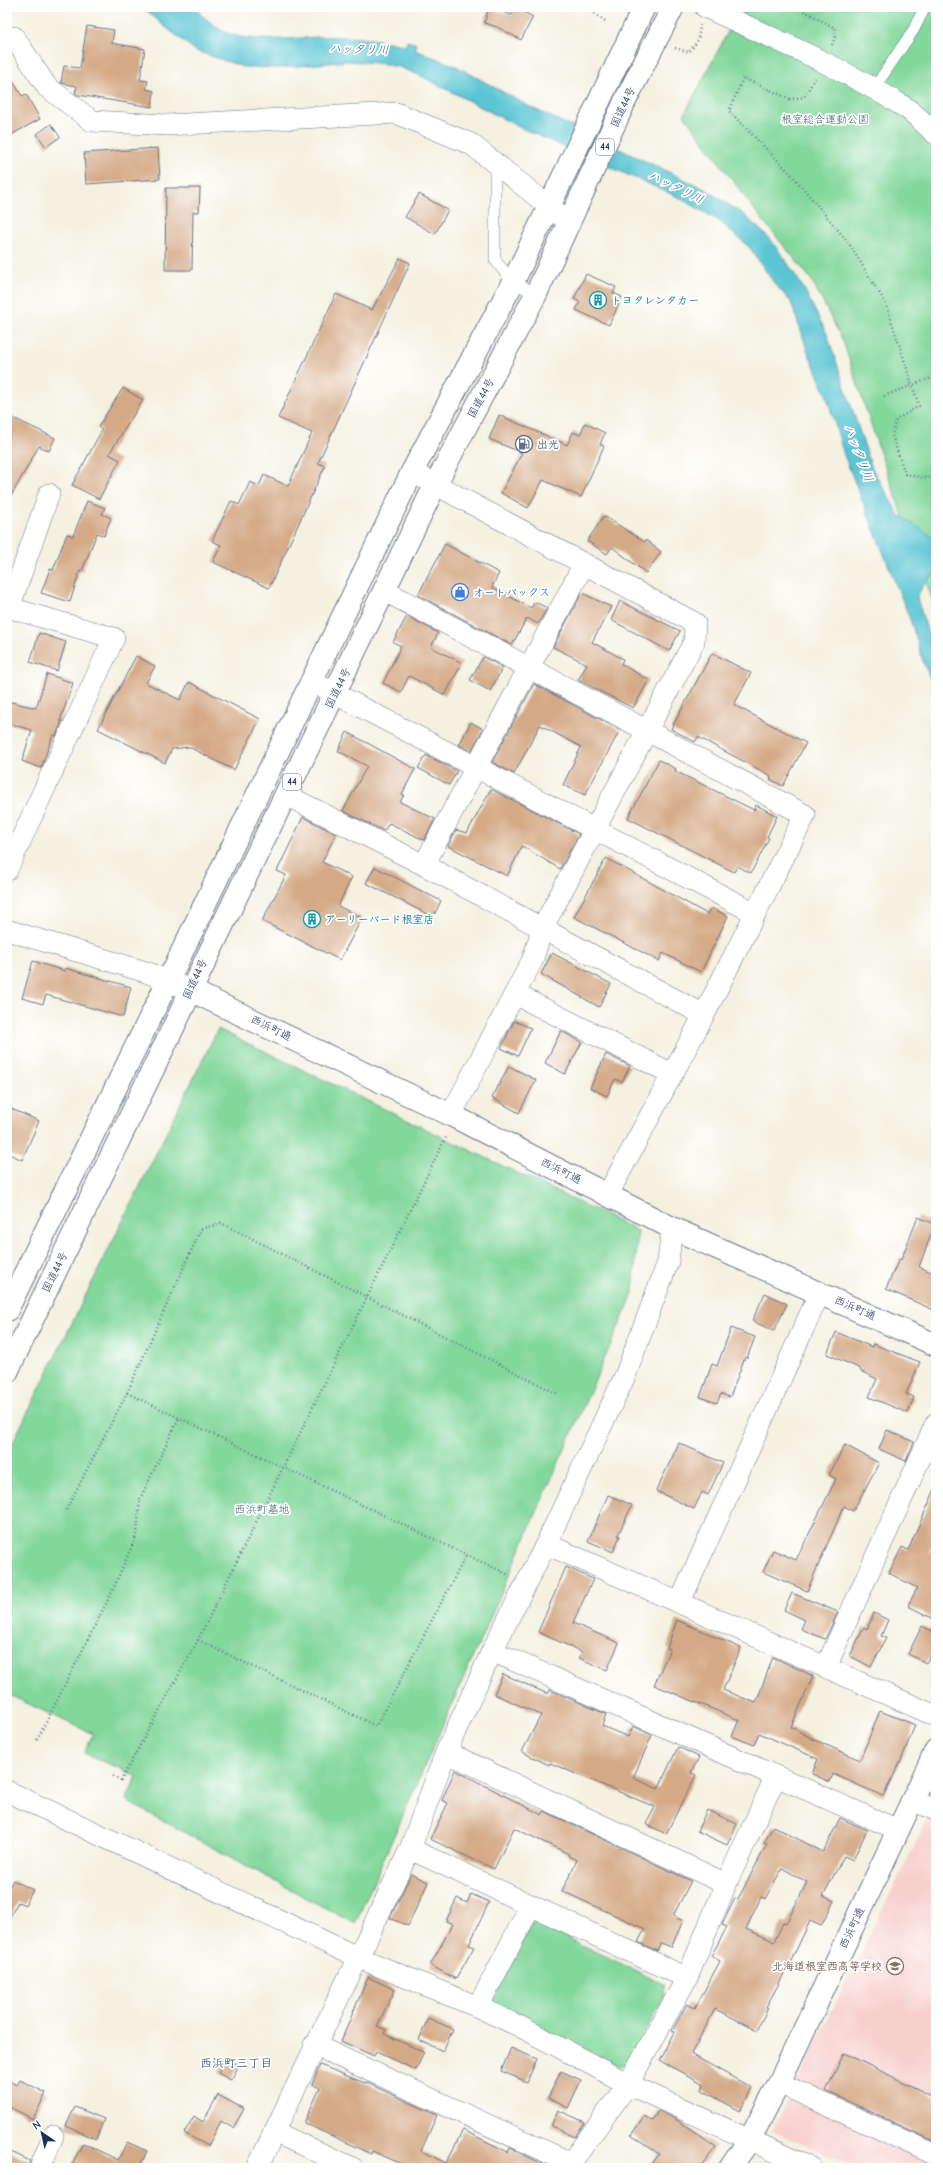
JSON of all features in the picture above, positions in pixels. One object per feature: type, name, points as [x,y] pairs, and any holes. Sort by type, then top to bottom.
[{"type":"main road","name":"44","points":[[7,1310],[168,981],[412,472],[513,282],[561,183],[603,90],[644,7]]},
{"type":"main road","name":"国道44号","points":[[7,1372],[435,485],[536,294],[626,99],[672,7]]},
{"type":"main road","name":"西浜町通","points":[[190,990],[453,1117],[608,1194],[672,1228],[820,1292],[936,1345]]},
{"type":"main road","name":"西浜町通","points":[[730,2168],[750,2139],[779,2084],[936,1750]]},
{"type":"street","points":[[703,14],[823,62],[907,109],[936,134]]},
{"type":"street","points":[[7,38],[14,37],[47,88],[92,121],[167,126],[396,113],[471,144],[570,223]]},
{"type":"street","points":[[412,472],[694,623],[694,642],[593,830],[543,927],[532,961],[453,1117]]},
{"type":"street","points":[[7,870],[114,638],[8,608],[49,494]]},
{"type":"street","points":[[424,865],[528,666],[584,564]]},
{"type":"street","points":[[384,591],[805,814],[704,1015],[608,1194]]},
{"type":"street","points":[[311,681],[476,766],[593,830],[755,913]]},
{"type":"street","points":[[286,795],[543,927],[704,1015]]},
{"type":"street","points":[[7,930],[146,972],[190,990]]},
{"type":"street","points":[[515,994],[672,1074]]},
{"type":"street","points":[[257,2168],[314,2045],[410,1849],[446,1752],[492,1651],[546,1544],[625,1376],[668,1262],[672,1228]]},
{"type":"street","points":[[680,1602],[820,1292]]},
{"type":"street","points":[[826,1667],[936,1423]]},
{"type":"street","points":[[546,1544],[936,1716]]},
{"type":"street","points":[[492,1651],[898,1830]]},
{"type":"street","points":[[446,1752],[726,1884]]},
{"type":"street","points":[[314,2045],[569,2166],[628,2084],[687,1978],[726,1884],[776,1776]]},
{"type":"street","points":[[7,1791],[357,1957],[478,2007],[523,2028],[628,2084],[811,2168]]},
{"type":"street","points":[[912,1800],[936,1810]]},
{"type":"street","points":[[410,1849],[687,1978]]},
{"type":"street","points":[[478,2007],[531,1905]]},
{"type":"street","points":[[779,2084],[936,2155]]},
{"type":"street","points":[[274,2132],[353,2168]]},
{"type":"street","points":[[40,2168],[53,2136]]},
{"type":"lane","points":[[874,90],[914,29],[925,7]]},
{"type":"lane","points":[[495,163],[495,260],[513,282],[536,294]]},
{"type":"path","points":[[596,7],[593,13],[605,21]]},
{"type":"path","points":[[796,7],[835,28],[835,37],[804,97],[790,99],[743,78],[729,111],[791,174],[848,242],[886,304],[919,406],[896,420],[892,435],[905,474],[923,478],[936,477]]},
{"type":"path","points":[[674,48],[689,52],[698,40],[703,14]]},
{"type":"path","points":[[884,396],[936,376]]},
{"type":"path","points":[[113,1776],[121,1780],[198,1640],[367,1297],[453,1117]]},
{"type":"path","points":[[66,1510],[127,1393],[201,1229],[221,1223],[558,1394]]},
{"type":"path","points":[[127,1393],[526,1583]]},
{"type":"path","points":[[36,1740],[112,1592],[136,1534],[140,1498],[180,1418]]},
{"type":"path","points":[[198,1640],[376,1726],[467,1554]]},
{"type":"shaded area","name":"北海道根室西高等学校","points":[[936,1802],[936,2168],[859,2168],[772,2131]]},
{"type":"green space","name":"根室総合運動公園","points":[[741,7],[936,7],[936,610],[880,452],[843,341],[811,279],[757,213],[684,115]]},
{"type":"green space","name":"西浜町墓地","points":[[218,1029],[638,1231],[633,1294],[355,1924],[126,1801],[137,1776],[84,1753],[93,1734],[7,1694],[7,1454]]},
{"type":"green space","points":[[533,1921],[663,1984],[664,1997],[631,2061],[620,2066],[496,2008],[491,1992]]},
{"type":"water","name":"ハッタリ川","points":[[143,7],[193,7],[220,29],[240,37],[274,39],[341,37],[373,39],[406,46],[407,41],[417,44],[415,50],[456,66],[532,108],[707,190],[743,214],[767,236],[785,259],[804,289],[827,334],[872,468],[899,515],[936,539],[936,571],[922,587],[917,598],[936,659],[936,693],[924,664],[910,619],[844,455],[826,394],[808,352],[791,302],[774,283],[750,248],[718,220],[676,196],[521,128],[423,77],[399,67],[376,63],[348,61],[279,68],[243,67],[196,51],[164,26]]},
{"type":"building","points":[[489,8],[512,15],[516,8],[533,17],[521,40],[497,27],[484,23]]},
{"type":"building","points":[[87,26],[114,30],[112,43],[145,49],[140,80],[148,81],[146,89],[154,91],[152,107],[78,95],[75,93],[77,86],[61,83],[64,66],[80,68]]},
{"type":"building","points":[[7,71],[22,96],[26,94],[40,119],[7,137]]},
{"type":"building","points":[[51,124],[60,137],[46,147],[37,134]]},
{"type":"building","points":[[158,148],[160,179],[86,184],[84,153]]},
{"type":"building","points":[[166,188],[200,188],[199,212],[193,212],[192,270],[165,270]]},
{"type":"building","points":[[419,194],[448,210],[435,234],[405,217]]},
{"type":"building","points":[[400,258],[410,263],[318,463],[325,466],[269,588],[213,562],[221,545],[212,541],[231,501],[239,505],[250,482],[259,486],[264,475],[288,486],[312,433],[278,418],[336,294],[372,310]]},
{"type":"building","name":"トヨタレンタカー","points":[[586,274],[616,287],[613,293],[622,297],[609,325],[576,310],[580,302],[574,299]]},
{"type":"building","points":[[123,388],[143,400],[109,454],[120,460],[99,499],[72,485],[102,430],[98,427]]},
{"type":"building","points":[[7,415],[55,438],[49,451],[39,446],[7,503]]},
{"type":"building","points":[[499,415],[567,445],[573,432],[580,435],[585,423],[605,433],[600,444],[604,446],[581,497],[543,480],[528,508],[501,493],[522,453],[489,439]]},
{"type":"building","points":[[87,501],[105,508],[102,514],[111,518],[104,536],[97,533],[82,571],[80,570],[70,602],[41,593],[50,569],[53,570],[67,534],[73,536]]},
{"type":"building","points":[[604,516],[645,542],[646,540],[661,552],[646,573],[612,547],[607,554],[587,541]]},
{"type":"building","name":"オートバックス","points":[[445,544],[499,573],[492,587],[531,608],[535,602],[547,608],[538,624],[527,618],[512,645],[418,595]]},
{"type":"building","points":[[582,593],[611,607],[592,642],[623,659],[621,664],[649,680],[633,708],[578,680],[587,664],[553,647]]},
{"type":"building","points":[[620,601],[680,631],[669,651],[611,620]]},
{"type":"building","points":[[407,616],[438,633],[431,647],[462,663],[445,695],[409,676],[401,692],[383,683],[401,646],[393,642]]},
{"type":"building","points":[[39,633],[66,642],[57,671],[30,662]]},
{"type":"building","points":[[712,653],[751,673],[734,705],[806,743],[783,786],[770,779],[771,776],[698,737],[695,742],[671,729]]},
{"type":"building","points":[[136,656],[155,666],[146,683],[180,700],[189,682],[260,719],[234,770],[189,747],[172,749],[165,763],[98,729]]},
{"type":"building","points":[[483,657],[503,667],[490,691],[470,680]]},
{"type":"building","points":[[47,674],[73,683],[60,721],[62,721],[56,736],[53,735],[41,768],[22,761],[32,730],[7,723],[7,701],[36,708]]},
{"type":"building","points":[[534,684],[620,730],[585,795],[563,785],[581,747],[540,725],[514,774],[492,762]]},
{"type":"building","points":[[471,722],[483,729],[471,751],[459,745]]},
{"type":"building","points":[[347,732],[415,769],[402,794],[404,795],[400,802],[435,819],[424,840],[389,823],[384,831],[343,811],[367,766],[338,751]]},
{"type":"building","points":[[426,755],[457,771],[449,785],[418,768]]},
{"type":"building","points":[[659,760],[676,769],[675,771],[754,810],[756,805],[777,816],[767,837],[769,838],[751,873],[737,866],[734,872],[628,818]]},
{"type":"building","points":[[491,789],[579,834],[560,869],[522,846],[507,876],[448,846],[456,830],[467,833]]},
{"type":"building","points":[[303,817],[336,834],[322,862],[352,877],[338,906],[362,918],[340,960],[262,921],[286,875],[277,871]]},
{"type":"building","points":[[606,858],[707,914],[711,908],[728,916],[701,972],[663,953],[659,961],[574,917]]},
{"type":"building","points":[[375,867],[441,901],[433,917],[366,883]]},
{"type":"building","points":[[552,953],[611,984],[599,1007],[541,974]]},
{"type":"building","points":[[33,961],[65,971],[65,968],[131,987],[123,1017],[46,995],[43,1004],[22,998]]},
{"type":"building","points":[[514,1021],[531,1028],[518,1056],[501,1048]]},
{"type":"building","points":[[561,1031],[582,1042],[565,1074],[545,1063]]},
{"type":"building","points":[[606,1054],[630,1066],[622,1082],[615,1079],[607,1096],[590,1088]]},
{"type":"building","points":[[509,1066],[536,1080],[519,1113],[492,1098]]},
{"type":"building","points":[[7,1107],[39,1121],[22,1160],[7,1153]]},
{"type":"building","points":[[918,1217],[935,1224],[919,1267],[936,1274],[936,1311],[886,1289],[899,1259],[901,1260]]},
{"type":"building","points":[[765,1293],[787,1304],[774,1331],[752,1321]]},
{"type":"building","points":[[731,1328],[755,1337],[747,1358],[745,1357],[730,1397],[721,1394],[717,1403],[700,1397],[712,1364],[717,1366]]},
{"type":"building","points":[[836,1332],[872,1347],[873,1344],[920,1362],[906,1394],[914,1397],[908,1413],[869,1397],[877,1379],[860,1371],[861,1369],[827,1354]]},
{"type":"building","points":[[887,1430],[914,1442],[906,1461],[879,1449]]},
{"type":"building","points":[[679,1443],[723,1463],[708,1495],[702,1492],[694,1509],[656,1491]]},
{"type":"building","points":[[845,1445],[879,1463],[853,1511],[844,1506],[807,1591],[763,1572],[773,1550],[796,1560],[836,1479],[829,1475]]},
{"type":"building","points":[[936,1487],[936,1537],[929,1552],[936,1555],[936,1620],[908,1606],[917,1588],[889,1573],[902,1547],[908,1550]]},
{"type":"building","points":[[608,1495],[632,1505],[618,1535],[620,1536],[613,1552],[588,1541]]},
{"type":"building","points":[[566,1567],[593,1579],[573,1623],[619,1643],[607,1670],[579,1658],[582,1652],[538,1632]]},
{"type":"building","points":[[792,1593],[838,1612],[825,1639],[801,1629],[805,1620],[784,1610]]},
{"type":"building","points":[[874,1613],[888,1620],[881,1636],[886,1638],[871,1667],[850,1656],[864,1627],[867,1629]]},
{"type":"building","points":[[677,1620],[741,1648],[723,1690],[756,1703],[773,1657],[813,1676],[791,1727],[813,1739],[860,1760],[880,1711],[915,1725],[900,1763],[883,1796],[833,1774],[830,1782],[812,1774],[818,1759],[759,1733],[754,1745],[732,1736],[739,1720],[654,1685],[670,1649],[667,1648]]},
{"type":"building","points":[[922,1626],[936,1633],[936,1656],[931,1654],[926,1663],[908,1654]]},
{"type":"building","points":[[503,1674],[548,1694],[550,1690],[606,1714],[602,1726],[628,1737],[633,1726],[652,1735],[633,1778],[658,1789],[678,1747],[699,1757],[691,1773],[696,1775],[666,1834],[646,1824],[655,1807],[550,1763],[549,1765],[522,1752],[541,1715],[494,1694]]},
{"type":"building","points":[[455,1770],[542,1815],[544,1811],[691,1881],[673,1916],[683,1921],[671,1947],[661,1943],[657,1951],[638,1942],[645,1929],[562,1891],[577,1860],[568,1856],[569,1854],[514,1828],[494,1869],[430,1839],[448,1803],[442,1800]]},
{"type":"building","points":[[707,1810],[737,1824],[727,1845],[697,1831]]},
{"type":"building","points":[[840,1818],[867,1830],[853,1860],[844,1856],[823,1896],[834,1901],[821,1926],[810,1921],[790,1963],[766,2007],[768,2008],[757,2030],[715,2009],[691,2054],[752,2088],[740,2111],[702,2090],[704,2084],[660,2061],[675,2032],[672,2031],[687,2004],[695,2008],[720,1961],[711,1956],[727,1927],[722,1925],[735,1898],[738,1899],[767,1844],[764,1843],[773,1826],[823,1852]],"holes":[[[782,1868],[807,1882],[786,1924],[783,1923],[774,1942],[746,1929],[761,1897],[766,1899]]]},
{"type":"building","points":[[411,1874],[428,1882],[408,1926],[390,1918]]},
{"type":"building","points":[[13,1880],[33,1890],[25,1905],[18,1902],[7,1922],[7,1892]]},
{"type":"building","points":[[471,1894],[489,1902],[469,1945],[474,1947],[456,1979],[430,1965],[453,1924],[446,1921],[457,1898],[467,1903]]},
{"type":"building","points":[[368,1977],[395,1990],[377,2026],[386,2030],[384,2034],[424,2052],[416,2070],[376,2052],[374,2056],[341,2041]]},
{"type":"building","points":[[428,2018],[453,2029],[443,2051],[419,2040]]},
{"type":"building","points":[[511,2048],[537,2059],[527,2082],[501,2071]]},
{"type":"building","points":[[844,2053],[936,2098],[936,2142],[826,2091]]},
{"type":"building","points":[[225,2058],[239,2065],[231,2080],[218,2073]]},
{"type":"building","points":[[320,2065],[367,2083],[437,2115],[421,2151],[446,2163],[463,2130],[508,2152],[510,2148],[551,2168],[411,2168],[372,2151],[371,2154],[304,2123],[320,2088],[312,2084]]},
{"type":"building","points":[[561,2071],[581,2080],[568,2108],[548,2098]]},
{"type":"building","points":[[7,2080],[17,2085],[20,2080],[46,2093],[33,2119],[7,2106]]},
{"type":"building","points":[[218,2095],[244,2109],[233,2128],[221,2121],[208,2146],[184,2133],[194,2116],[203,2122]]},
{"type":"building","points":[[75,2107],[104,2119],[96,2139],[66,2126]]},
{"type":"building","points":[[558,2110],[585,2122],[575,2137],[551,2126]]},
{"type":"building","points":[[658,2111],[679,2121],[716,2147],[700,2168],[649,2168],[659,2154],[631,2135],[644,2116],[652,2121]]},
{"type":"building","points":[[127,2142],[147,2151],[139,2168],[70,2168],[83,2143],[118,2160]]},
{"type":"building","points":[[7,2150],[30,2161],[28,2168],[7,2168]]},
{"type":"place","name":"トヨタレンタカー","points":[[598,300]]},
{"type":"place","name":"出光","points":[[524,444]]},
{"type":"place","name":"オートバックス","points":[[460,592]]},
{"type":"place","name":"アーリーバード根室店","points":[[312,919]]},
{"type":"place","name":"北海道根室西高等学校","points":[[895,1966]]},
{"type":"district","name":"西浜町三丁目","points":[[236,2063]]}]
